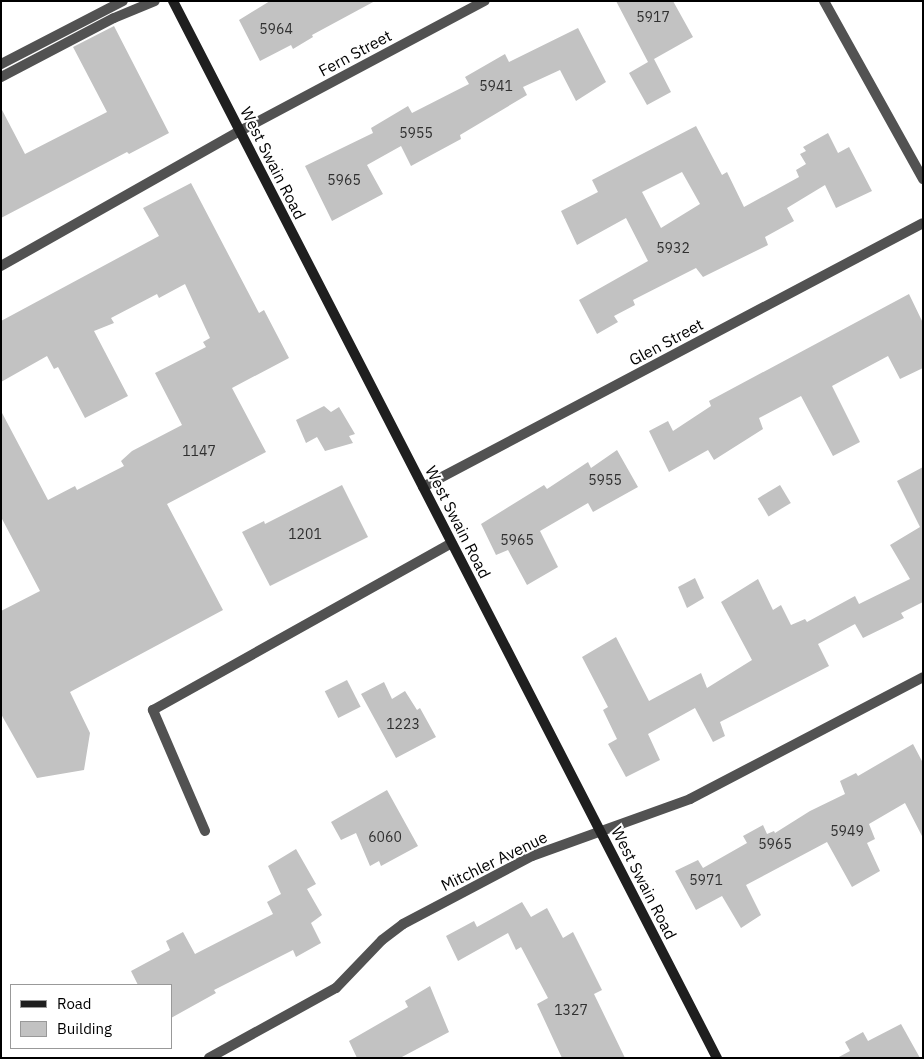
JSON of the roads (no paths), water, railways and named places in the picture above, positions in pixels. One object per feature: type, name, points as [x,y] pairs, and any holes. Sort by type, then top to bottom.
[{"type":"street","points":[[1,64],[122,1]]},
{"type":"street","points":[[1,78],[114,18],[155,1]]},
{"type":"street","name":"West Swain Road","points":[[172,1],[716,1058]]},
{"type":"street","name":"Fern Street","points":[[1,266],[240,131],[485,1]]},
{"type":"street","points":[[824,1],[923,179]]},
{"type":"street","name":"Glen Street","points":[[423,487],[923,223]]},
{"type":"street","points":[[205,830],[154,710],[452,543]]},
{"type":"street","name":"Mitchler Avenue","points":[[209,1058],[336,988],[382,940],[403,924],[532,856],[690,799],[923,677]]}]
